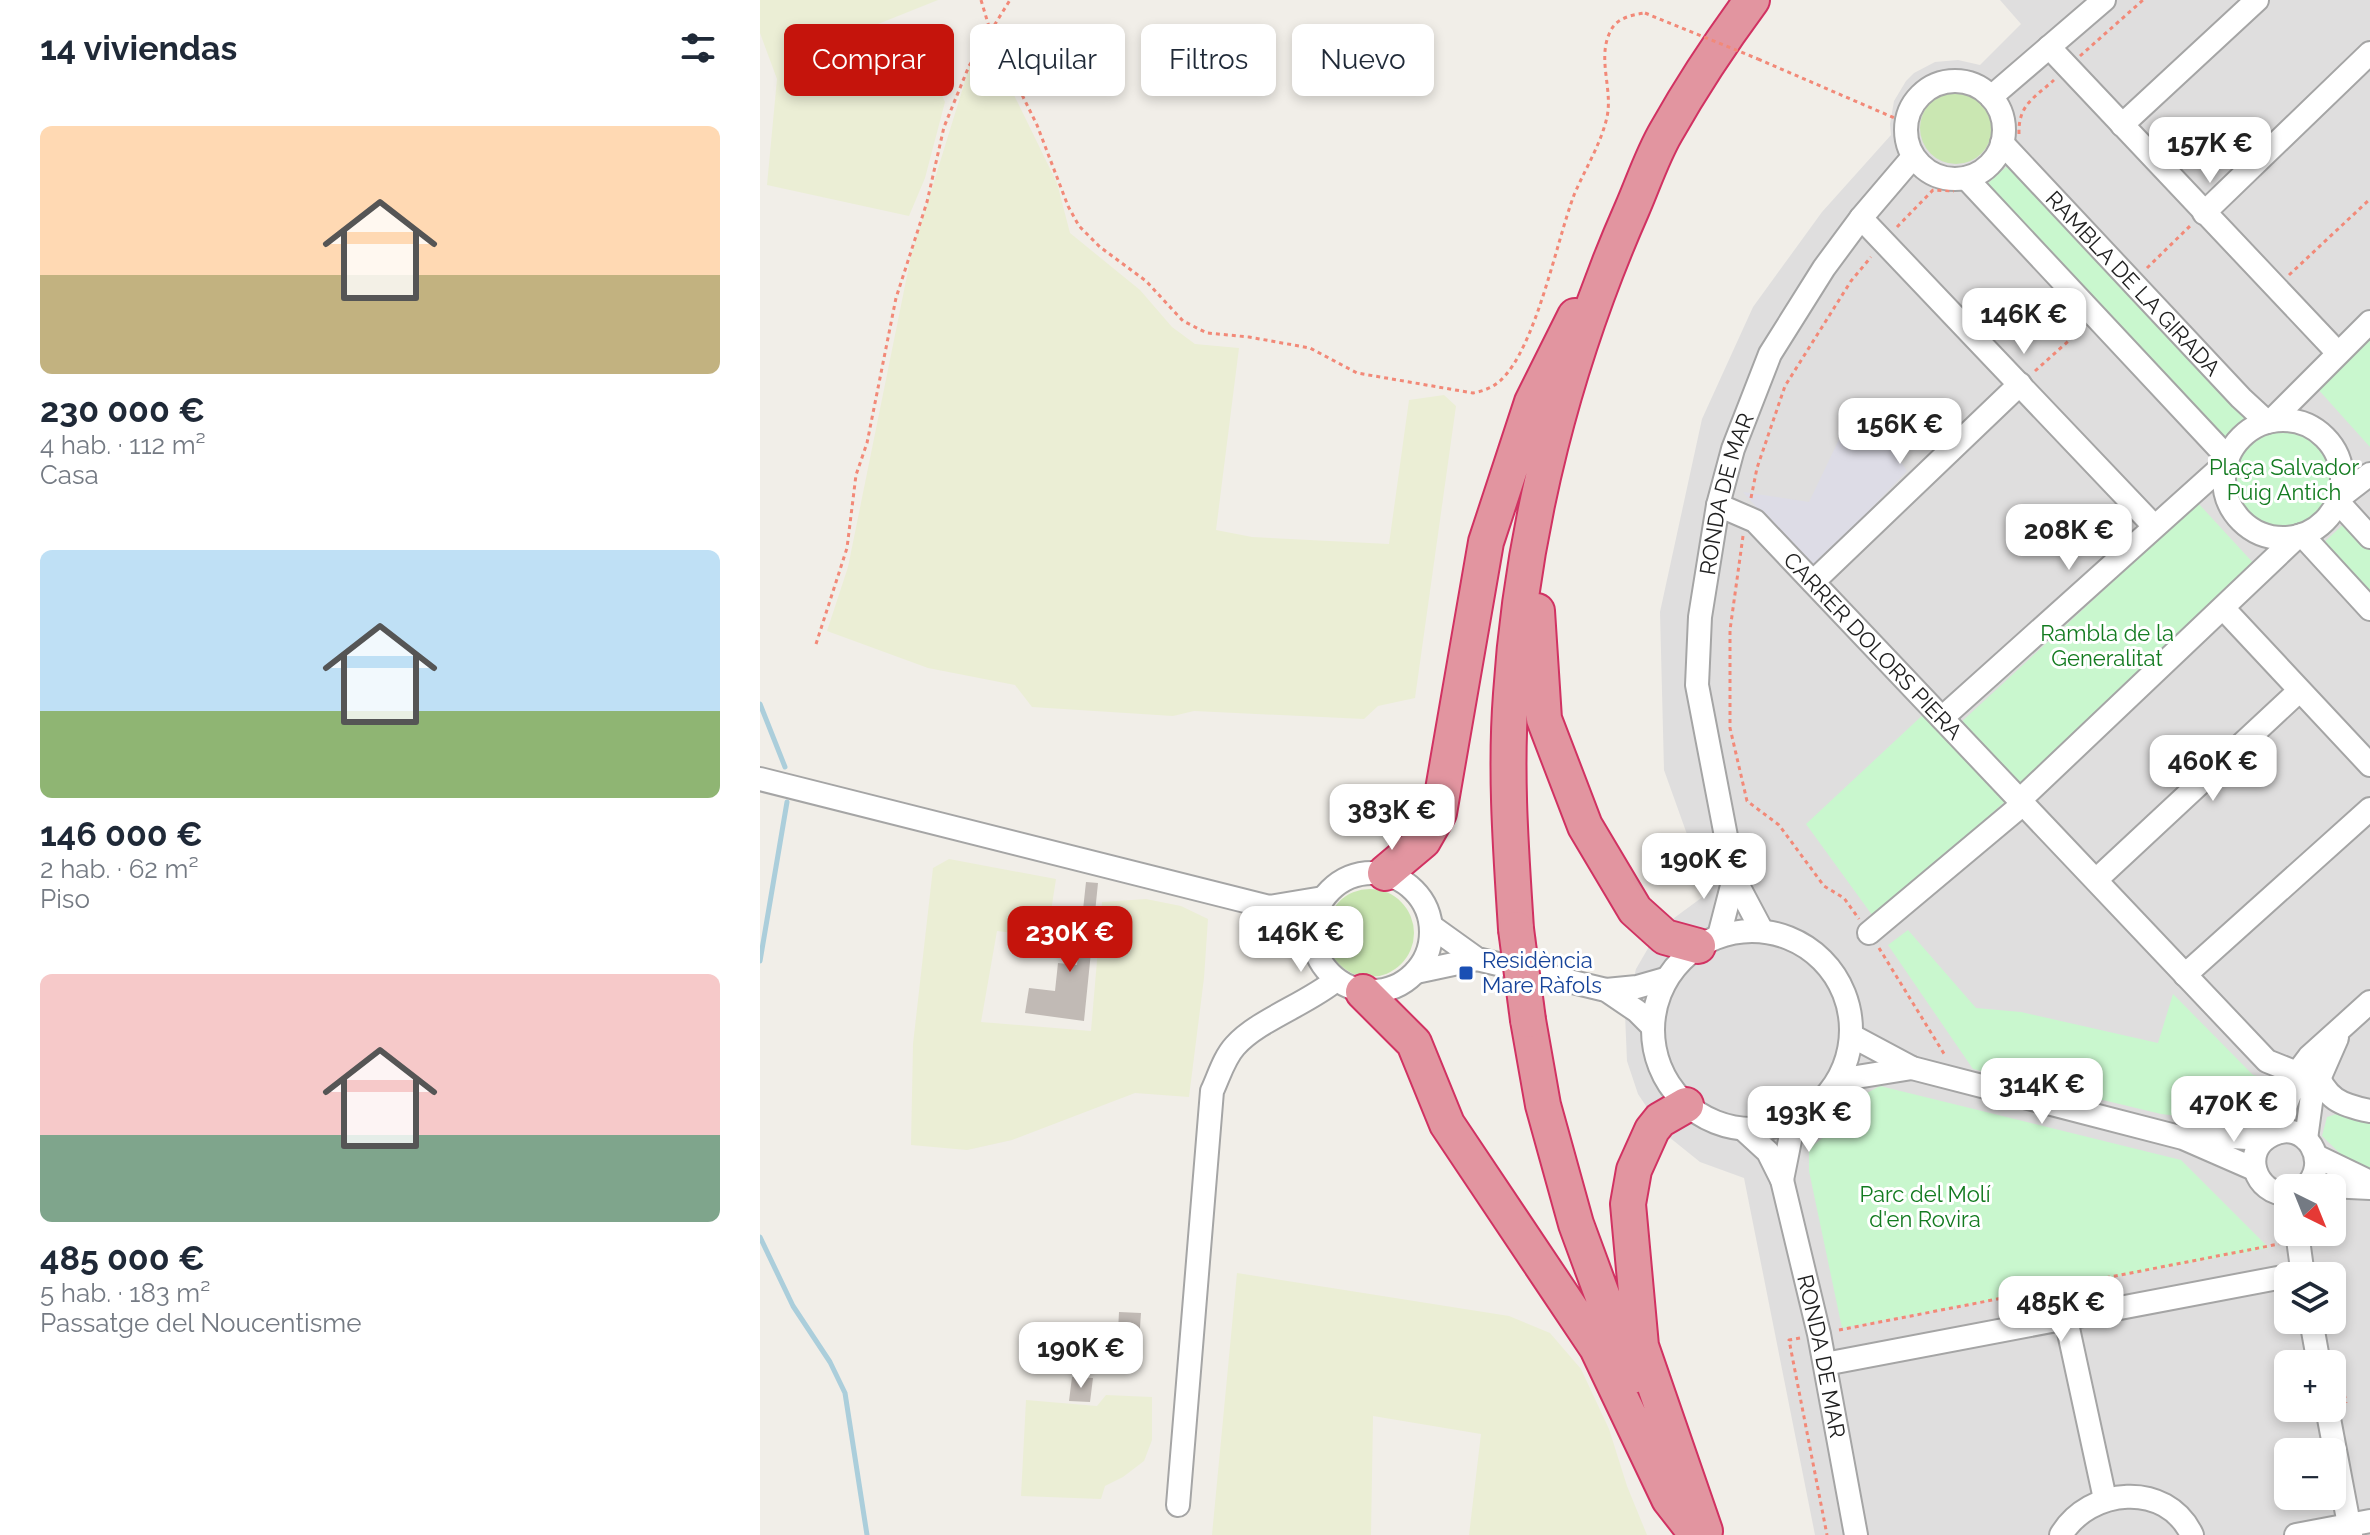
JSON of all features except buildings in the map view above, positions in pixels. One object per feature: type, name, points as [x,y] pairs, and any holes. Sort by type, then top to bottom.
[{"type":"highway","points":[[1697,1535],[1628,1367],[1576,1224],[1543,1105],[1516,929],[1509,807],[1511,696],[1520,604],[1549,446],[1607,265],[1665,134],[1720,43],[1752,0]]},
{"type":"highway","points":[[1385,873],[1423,841],[1439,813],[1486,542],[1532,402],[1565,331],[1607,265]]},
{"type":"highway","points":[[1607,265],[1597,327],[1548,501],[1536,615],[1544,719],[1585,826],[1635,910],[1665,937],[1709,941]]},
{"type":"highway","points":[[1350,986],[1414,1043],[1447,1124],[1597,1348],[1669,1499],[1697,1535]]},
{"type":"highway","points":[[1686,1105],[1660,1120],[1652,1130],[1634,1170],[1628,1204],[1641,1346],[1705,1535]]},
{"type":"street","points":[[1991,97],[2104,0]]},
{"type":"street","points":[[2122,125],[2257,0]]},
{"type":"street","points":[[2049,47],[2338,353]]},
{"type":"street","points":[[2204,213],[2370,53]]},
{"type":"street","points":[[1964,185],[2011,142],[1991,97],[1978,87],[1948,81],[1920,95],[1911,108],[1906,135],[1913,157],[1936,176],[1964,185],[2096,316],[2227,461],[2225,489],[2235,514],[2247,527],[2263,535],[2280,538],[2300,536]]},
{"type":"street","name":"RAMBLA DE LA GIRADA","points":[[2011,142],[2133,281],[2241,398],[2269,422]]},
{"type":"street","name":"RONDA DE MAR","points":[[1760,927],[1734,878],[1697,685],[1700,617],[1718,505],[1733,449],[1770,354],[1808,291],[1861,218],[1913,157]]},
{"type":"street","points":[[1861,218],[2154,526]]},
{"type":"street","points":[[1942,718],[2227,461],[2243,436],[2269,422],[2370,322]]},
{"type":"street","points":[[1813,582],[2020,384]]},
{"type":"street","points":[[1869,933],[2021,802],[2300,536],[2317,528],[2329,516],[2338,500],[2342,481],[2340,464],[2333,447],[2322,434],[2307,425],[2290,421],[2269,422]]},
{"type":"street","points":[[2338,500],[2370,474]]},
{"type":"street","points":[[2338,500],[2370,537]]},
{"type":"street","name":"CARRER DOLORS PIERA","points":[[1718,505],[1755,521],[2267,1061],[2322,1087],[2344,1105]]},
{"type":"street","points":[[2300,536],[2370,609]]},
{"type":"street","points":[[2224,609],[2299,691],[2366,753]]},
{"type":"street","points":[[2096,880],[2299,691]]},
{"type":"street","points":[[760,779],[1269,907],[1323,898]]},
{"type":"street","points":[[2185,975],[2370,809]]},
{"type":"street","points":[[1178,1505],[1212,1091],[1226,1059],[1248,1035],[1322,992],[1350,986],[1394,988],[1416,972],[1431,941],[1428,911],[1418,894],[1404,882],[1385,873],[1366,873],[1348,878],[1331,888],[1315,918],[1313,941],[1316,956],[1324,968],[1350,986]]},
{"type":"street","name":"RONDA DE MAR","points":[[1709,941],[1734,878]]},
{"type":"street","points":[[1269,907],[1313,941]]},
{"type":"street","points":[[1431,926],[1477,959],[1606,990],[1637,987],[1665,979],[1709,941],[1760,927],[1813,951],[1838,979],[1854,1037],[1838,1080],[1819,1103],[1794,1120],[1769,1128],[1743,1129],[1703,1117],[1686,1105],[1664,1077],[1653,1043],[1653,1027],[1665,979]]},
{"type":"street","points":[[1416,972],[1477,959]]},
{"type":"street","points":[[1606,990],[1637,1011],[1653,1027]]},
{"type":"street","points":[[2314,1174],[2309,1083],[2315,1052],[2370,1002]]},
{"type":"street","points":[[2254,1169],[2256,1152],[2272,1135],[2283,1112],[2309,1083],[2340,1031]]},
{"type":"street","points":[[1854,1037],[1912,1068],[2183,1138],[2254,1169],[2264,1186],[2274,1191]]},
{"type":"street","points":[[1838,1080],[1912,1068]]},
{"type":"street","points":[[2311,1146],[2321,1117],[2344,1105],[2370,1111]]},
{"type":"street","name":"RONDA DE MAR","points":[[1782,1180],[1794,1120]]},
{"type":"street","name":"RONDA DE MAR","points":[[1743,1129],[1768,1152],[1782,1180],[1825,1364],[1856,1535]]},
{"type":"street","points":[[2183,1138],[2289,1132],[2370,1185]]},
{"type":"street","points":[[2346,1186],[2370,1185]]},
{"type":"street","points":[[1825,1364],[2274,1279]]},
{"type":"street","points":[[2066,1319],[2105,1499]]},
{"type":"street","points":[[2296,1535],[2357,1527],[2331,1422]]},
{"type":"street","points":[[2061,1535],[2069,1522],[2105,1499],[2130,1495],[2168,1507],[2192,1535]]},
{"type":"path","points":[[981,0],[988,24]]},
{"type":"path","points":[[994,24],[1010,0]]},
{"type":"path","points":[[2011,142],[2023,108],[2143,0]]},
{"type":"path","points":[[1023,96],[1079,226],[1100,247],[1146,281],[1183,321],[1207,333],[1310,348],[1357,373],[1473,393],[1499,383],[1524,344],[1574,196],[1608,114],[1605,46],[1611,29],[1621,19],[1645,13],[1906,123]]},
{"type":"path","points":[[816,644],[847,548],[856,475],[867,443],[896,298],[927,202],[944,127],[970,64]]},
{"type":"path","points":[[1961,1081],[1844,898],[1824,886],[1779,825],[1747,801],[1730,728],[1730,630],[1740,548],[1757,468],[1785,386],[1851,281],[1910,211],[1933,190],[1964,185]]},
{"type":"path","points":[[2275,288],[2370,199]]},
{"type":"path","points":[[2133,281],[2204,213]]},
{"type":"path","points":[[2020,384],[2096,316]]},
{"type":"path","points":[[1846,1329],[2274,1241]]},
{"type":"path","points":[[1789,1340],[1827,1535]]},
{"type":"shaded area","points":[[2000,0],[2370,0],[2370,1535],[1815,1535],[1744,1178],[1700,1162],[1664,1133],[1638,1094],[1627,1061],[1625,1014],[1636,969],[1654,938],[1670,921],[1708,893],[1664,770],[1660,612],[1702,419],[1753,307],[1822,212],[1891,135],[1894,101],[1906,81],[1935,62],[1958,60],[1980,65],[2021,24]]},
{"type":"shaded area","points":[[1845,427],[1882,434],[1907,471],[1812,570],[1743,492],[1809,502]]},
{"type":"green space","points":[[760,0],[938,0],[878,24],[784,24],[784,96],[942,96],[945,102],[925,178],[909,216],[767,185],[777,79],[760,33]]},
{"type":"green space","points":[[970,65],[970,96],[1014,96],[1057,183],[1070,233],[1140,290],[1172,327],[1195,344],[1239,348],[1216,530],[1252,537],[1389,544],[1409,400],[1444,395],[1456,406],[1415,698],[1378,706],[1364,719],[1194,711],[1173,716],[1032,707],[1015,685],[928,668],[827,631],[848,567],[911,256]]},
{"type":"green space","points":[[1956,92],[1976,98],[1986,108],[1992,128],[1986,148],[1976,158],[1956,164],[1936,158],[1926,148],[1920,128],[1926,108],[1936,98]]},
{"type":"green space","points":[[2013,161],[2250,414],[2223,440],[1987,184]]},
{"type":"green space","points":[[2370,336],[2370,447],[2316,387]]},
{"type":"green space","name":"Plaça Salvador Puig Antich","points":[[2284,432],[2302,436],[2318,446],[2328,462],[2332,480],[2328,498],[2318,514],[2302,524],[2284,528],[2266,524],[2250,514],[2240,498],[2236,480],[2240,462],[2250,446],[2266,436]]},
{"type":"green space","name":"Rambla de la Generalitat","points":[[2198,503],[2257,567],[2018,788],[1958,725]]},
{"type":"green space","points":[[2348,520],[2370,544],[2370,600],[2320,546]]},
{"type":"green space","points":[[1927,711],[2010,797],[1875,919],[1806,824]]},
{"type":"green space","points":[[949,859],[1056,879],[1047,937],[997,931],[981,1022],[1091,1031],[1102,902],[1146,899],[1181,906],[1208,919],[1189,1097],[1135,1093],[1012,1140],[967,1150],[911,1145],[913,1044],[933,868]]},
{"type":"green space","points":[[1370,889],[1395,896],[1407,908],[1414,933],[1407,958],[1395,970],[1370,977],[1345,970],[1333,958],[1326,933],[1333,908],[1345,896]]},
{"type":"green space","points":[[1908,930],[1976,1008],[2021,1012],[2158,1043],[2173,994],[2253,1075],[2278,1081],[2281,1086],[2263,1112],[2234,1118],[2204,1119],[2161,1114],[1973,1069],[1888,945]]},
{"type":"green space","name":"Parc del Molí d'en Rovira","points":[[1880,1086],[2181,1160],[2269,1248],[1842,1328],[1809,1171],[1809,1149],[1838,1125],[1863,1095]]},
{"type":"green space","points":[[2350,1110],[2370,1115],[2370,1170],[2353,1166],[2322,1136],[2327,1117]]},
{"type":"green space","points":[[1237,1273],[1509,1316],[1550,1333],[1581,1369],[1609,1429],[1647,1535],[1469,1535],[1481,1434],[1373,1416],[1371,1535],[1212,1535]]},
{"type":"green space","points":[[1106,1395],[1152,1397],[1152,1440],[1144,1461],[1105,1486],[1101,1499],[1021,1496],[1026,1400],[1097,1406]]},
{"type":"waterway","points":[[760,704],[785,767]]},
{"type":"waterway","points":[[760,961],[787,802]]},
{"type":"waterway","points":[[760,1237],[793,1306],[830,1362],[845,1393],[867,1535]]},
{"type":"place","name":"Residència Mare Ràfols","points":[[1466,973]]}]
